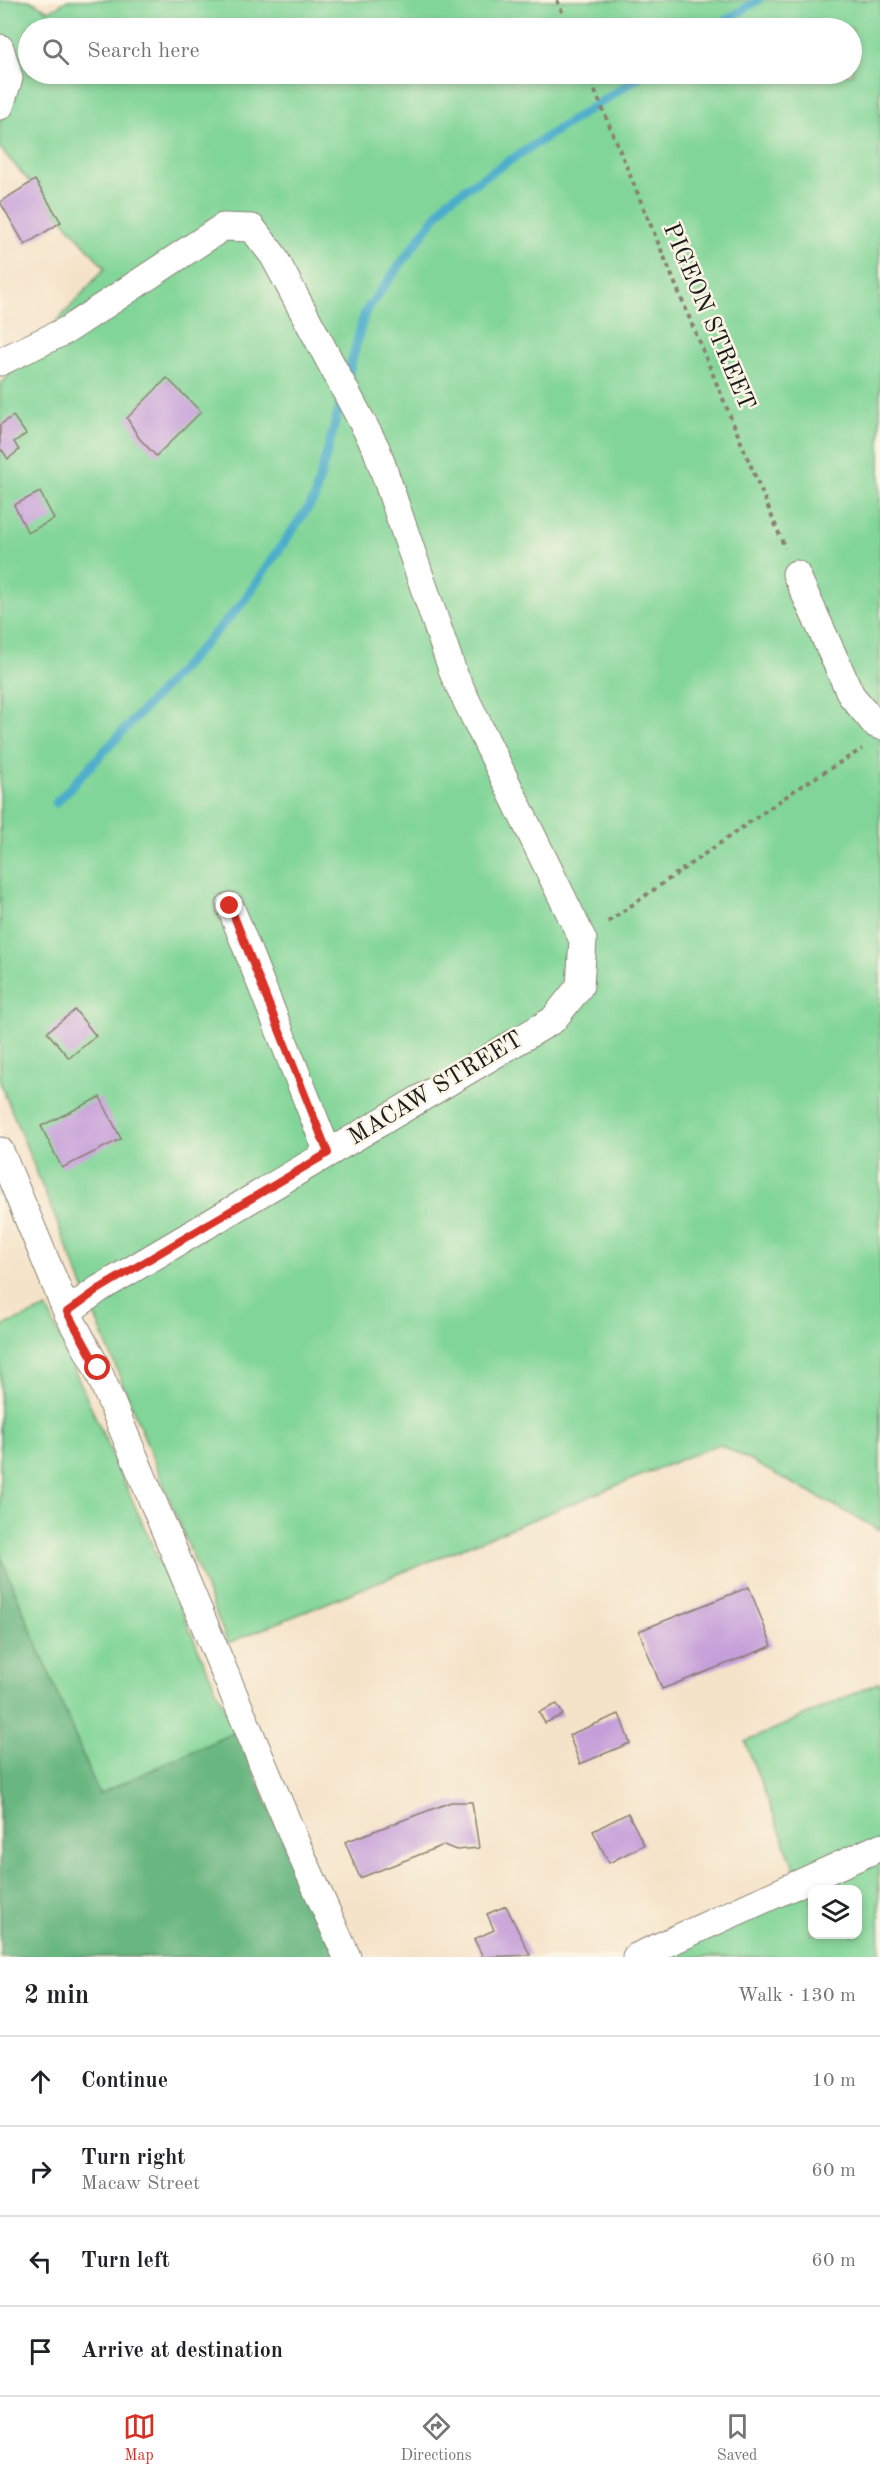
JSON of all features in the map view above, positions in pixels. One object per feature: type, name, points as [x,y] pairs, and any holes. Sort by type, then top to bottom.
[{"type":"street","points":[[0,48],[9,78],[0,106]]},
{"type":"street","points":[[0,362],[67,330],[223,227],[252,228],[273,255],[376,448],[454,675],[583,940]]},
{"type":"street","points":[[796,574],[851,695],[875,724],[875,735]]},
{"type":"street","points":[[230,906],[328,1153]]},
{"type":"street","name":"MACAW STREET","points":[[67,1312],[99,1289],[553,1020],[580,986],[583,940]]},
{"type":"street","points":[[0,1150],[67,1312],[98,1368],[296,1843],[347,1957]]},
{"type":"street","points":[[636,1957],[880,1847]]},
{"type":"path","points":[[557,0],[565,18]]},
{"type":"path","name":"PIGEON STREET","points":[[592,84],[796,574]]},
{"type":"path","points":[[583,940],[875,735]]},
{"type":"green space","points":[[0,0],[29,0],[49,11],[68,0],[880,0],[880,1530],[719,1444],[228,1643],[0,1082],[0,385],[105,268],[0,148]]},
{"type":"green space","points":[[47,1308],[235,1732],[99,1795],[0,1555],[0,1327]]},
{"type":"green space","points":[[0,1555],[99,1794],[235,1732],[338,1957],[0,1957]]},
{"type":"green space","points":[[880,1682],[880,1842],[798,1877],[745,1742]]},
{"type":"green space","points":[[878,1860],[880,1957],[654,1957],[808,1890],[808,1939],[862,1939],[862,1885],[820,1885]]},
{"type":"building","points":[[35,180],[61,222],[25,245],[0,202]]},
{"type":"building","points":[[167,378],[201,412],[156,456],[139,438],[127,418]]},
{"type":"building","points":[[13,416],[26,434],[14,442],[19,450],[8,459],[2,450],[0,452],[0,425]]},
{"type":"building","points":[[40,492],[54,519],[28,533],[14,505]]},
{"type":"building","points":[[75,1010],[96,1036],[69,1058],[47,1032]]},
{"type":"building","points":[[100,1097],[121,1139],[62,1168],[41,1126]]},
{"type":"building","points":[[749,1587],[772,1646],[662,1689],[639,1631]]},
{"type":"building","points":[[557,1704],[563,1715],[545,1723],[539,1712]]},
{"type":"building","points":[[619,1714],[630,1743],[580,1764],[569,1735]]},
{"type":"building","points":[[451,1802],[472,1802],[479,1848],[456,1850],[444,1845],[360,1878],[345,1842]]},
{"type":"building","points":[[628,1813],[644,1845],[609,1863],[593,1831]]},
{"type":"building","points":[[506,1906],[530,1955],[483,1957],[474,1939],[494,1930],[487,1914]]},
{"type":"waterway","points":[[730,18],[758,0]]},
{"type":"waterway","points":[[347,379],[365,312],[447,201],[628,84]]},
{"type":"waterway","points":[[56,803],[240,606],[314,499],[342,398]]},
{"type":"route","points":[[98,1368],[67,1312],[99,1289],[328,1153],[230,906]]}]
